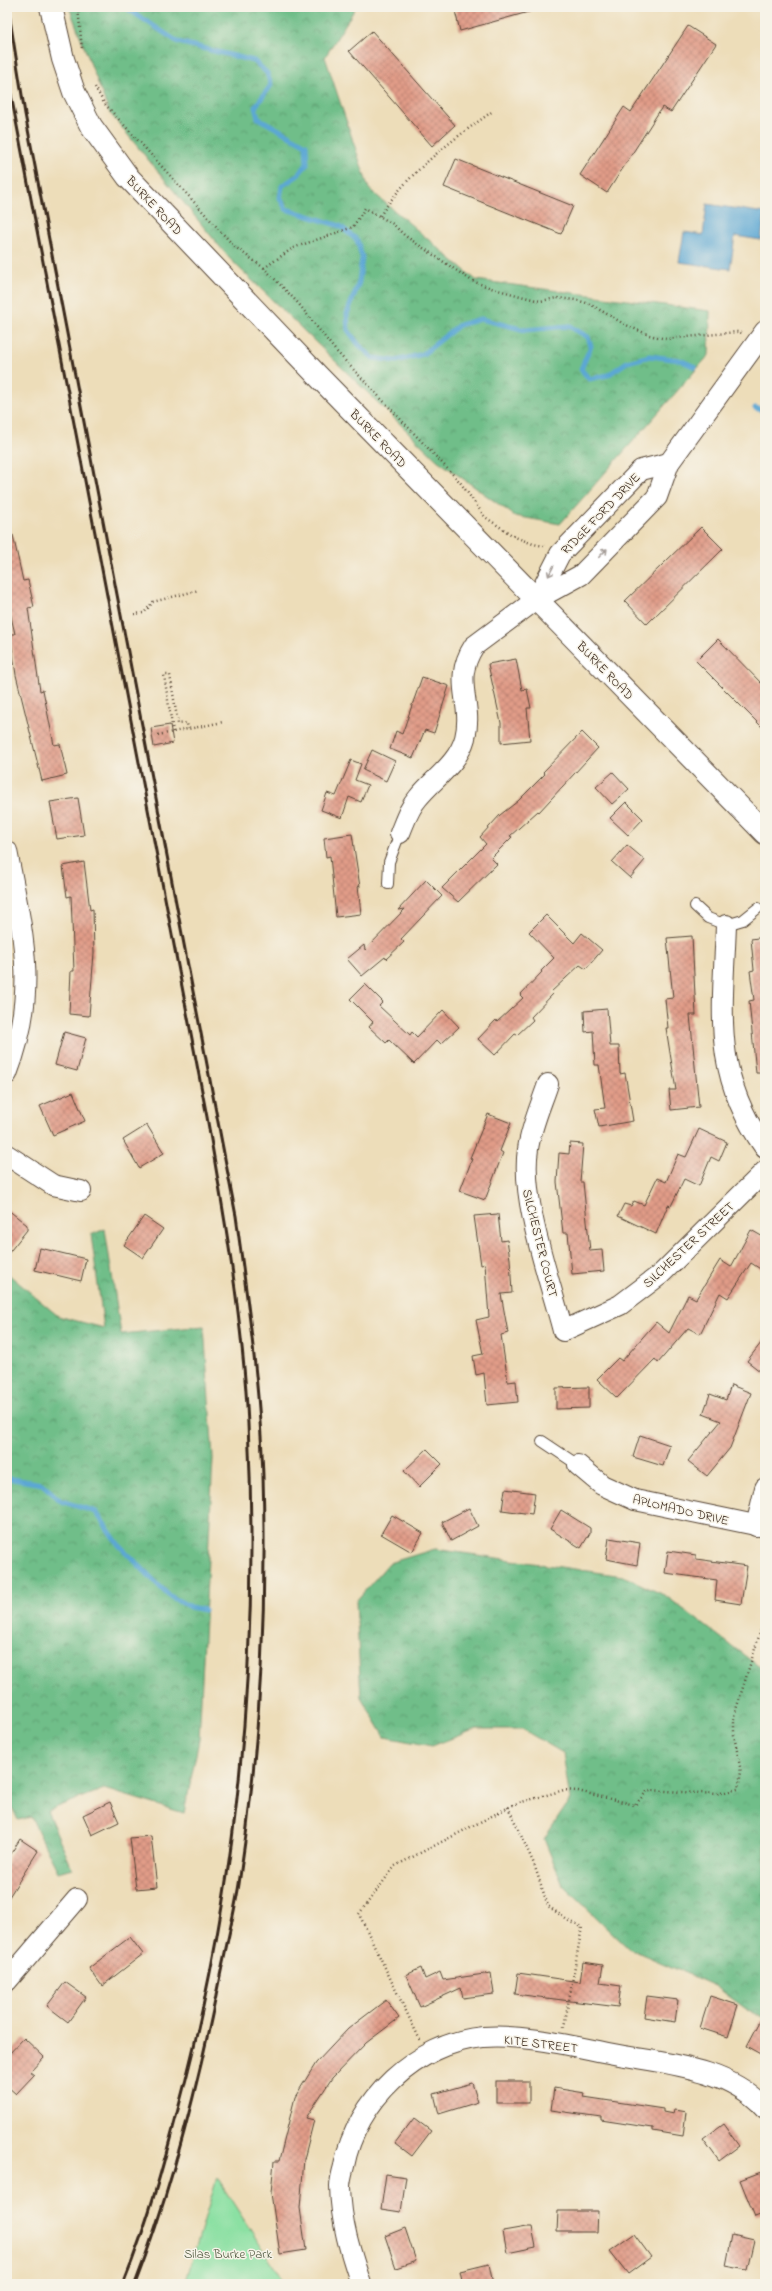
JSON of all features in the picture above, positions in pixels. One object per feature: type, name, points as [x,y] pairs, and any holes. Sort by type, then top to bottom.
[{"type":"street","name":"BURKE ROAD","points":[[51,7],[63,59],[74,92],[91,126],[128,177],[317,375],[765,833]]},
{"type":"street","name":"RIDGE FORD DRIVE","points":[[537,599],[581,575],[658,497],[669,463],[765,331]]},
{"type":"street","name":"RIDGE FORD DRIVE","points":[[537,599],[558,557],[641,470],[669,463]]},
{"type":"street","points":[[400,833],[418,797],[450,765],[465,739],[468,722],[462,684],[463,670],[468,655],[484,637],[514,618],[537,599]]},
{"type":"street","points":[[7,852],[24,939],[26,995],[21,1028],[7,1074]]},
{"type":"street","points":[[726,925],[723,1029],[727,1068],[733,1091],[752,1130],[765,1148]]},
{"type":"street","name":"SILCHESTER COURT","points":[[548,1084],[528,1148],[526,1184],[563,1331]]},
{"type":"street","points":[[7,1155],[53,1185],[82,1191]]},
{"type":"street","name":"SILCHESTER STREET","points":[[563,1331],[620,1305],[661,1274],[765,1170]]},
{"type":"street","name":"APLOMADO DRIVE","points":[[578,1465],[602,1485],[635,1500],[761,1527]]},
{"type":"street","points":[[761,1527],[765,1488]]},
{"type":"street","points":[[7,1981],[76,1899]]},
{"type":"street","name":"KITE STREET","points":[[361,2284],[344,2234],[340,2186],[347,2150],[365,2111],[389,2083],[428,2055],[446,2046],[482,2037],[522,2038],[682,2066],[720,2077],[755,2098],[765,2108]]},
{"type":"lane","points":[[388,884],[388,862],[400,833]]},
{"type":"lane","points":[[695,906],[708,918],[726,925],[743,920],[758,908]]},
{"type":"lane","name":"APLOMADO DRIVE","points":[[542,1441],[578,1465]]},
{"type":"path","points":[[78,7],[82,55]]},
{"type":"path","points":[[94,86],[104,103],[235,248],[264,268],[298,303],[335,350],[460,482],[485,517],[515,536],[532,544],[546,546],[558,557]]},
{"type":"path","points":[[380,216],[392,197],[415,173],[493,111]]},
{"type":"path","points":[[264,268],[293,248],[353,227],[365,208],[380,216],[472,281],[540,301],[556,298],[576,300],[590,304],[630,327],[649,335],[666,339],[737,332]]},
{"type":"path","points":[[134,614],[144,613],[153,602],[199,590]]},
{"type":"path","points":[[173,732],[164,675],[170,675],[178,724],[187,723],[188,730]]},
{"type":"path","points":[[158,734],[188,730],[223,722]]},
{"type":"path","points":[[428,2055],[359,1914],[395,1866],[508,1807],[564,1790],[578,1791],[635,1805],[648,1790],[717,1794],[738,1789],[741,1772],[734,1735],[734,1716],[765,1617]]},
{"type":"path","points":[[508,1807],[534,1864],[548,1906],[570,1922],[582,1927],[561,2045]]},
{"type":"green space","points":[[69,7],[356,7],[325,57],[369,189],[476,280],[710,311],[709,355],[560,524],[515,516],[437,460],[230,259],[109,112]]},
{"type":"green space","points":[[105,1229],[121,1334],[204,1326],[213,1458],[199,1740],[184,1813],[104,1789],[47,1811],[72,1868],[58,1872],[31,1817],[18,1820],[7,1797],[7,1273],[58,1316],[104,1328],[91,1235]]},
{"type":"green space","points":[[435,1549],[623,1576],[666,1596],[765,1671],[765,2018],[753,2014],[715,1986],[628,1948],[563,1885],[544,1839],[570,1800],[563,1753],[522,1729],[476,1729],[432,1746],[385,1737],[361,1697],[356,1601],[389,1563]]},
{"type":"green space","name":"Silas Burke Park","points":[[217,2178],[284,2282],[282,2284],[185,2284]]},
{"type":"water","points":[[707,204],[765,213],[761,240],[735,236],[730,269],[679,262],[684,232],[703,235]]},
{"type":"building","points":[[454,7],[532,7],[532,11],[460,31]]},
{"type":"building","points":[[688,26],[716,44],[671,112],[662,107],[607,193],[580,175],[624,107],[631,112]]},
{"type":"building","points":[[372,31],[455,125],[432,146],[349,51]]},
{"type":"building","points":[[456,159],[573,206],[561,234],[444,187]]},
{"type":"building","points":[[701,527],[723,549],[647,624],[625,601]]},
{"type":"building","points":[[13,535],[23,581],[28,580],[34,607],[28,608],[40,691],[43,690],[54,745],[60,744],[67,775],[42,781],[16,675],[10,634],[15,634],[7,599],[7,536]]},
{"type":"building","points":[[718,639],[765,687],[765,730],[696,661]]},
{"type":"building","points":[[516,659],[522,690],[527,689],[531,708],[527,708],[530,740],[501,743],[501,723],[488,664]]},
{"type":"building","points":[[422,677],[449,686],[434,733],[425,730],[413,758],[390,749],[396,731],[402,734]]},
{"type":"building","points":[[170,725],[173,743],[154,747],[151,728]]},
{"type":"building","points":[[582,732],[598,748],[539,812],[538,811],[510,836],[512,837],[491,858],[497,864],[458,902],[442,888],[486,844],[480,837],[500,815],[518,801],[545,774],[543,772]]},
{"type":"building","points":[[372,750],[395,761],[386,781],[363,770]]},
{"type":"building","points":[[351,760],[361,764],[355,780],[368,785],[361,802],[349,797],[342,818],[321,810],[327,793],[336,796]]},
{"type":"building","points":[[613,772],[629,789],[612,804],[596,787]]},
{"type":"building","points":[[78,798],[84,835],[57,839],[50,802]]},
{"type":"building","points":[[626,802],[643,819],[628,835],[610,818]]},
{"type":"building","points":[[352,834],[360,887],[358,886],[361,914],[336,917],[330,856],[326,857],[324,838]]},
{"type":"building","points":[[627,845],[645,860],[630,878],[612,862]]},
{"type":"building","points":[[84,862],[90,910],[93,909],[94,953],[89,1016],[69,1014],[71,971],[74,971],[71,896],[67,897],[63,866]]},
{"type":"building","points":[[426,880],[442,896],[401,939],[404,942],[386,959],[385,957],[362,976],[347,959],[364,945],[365,950],[405,909],[398,910]]},
{"type":"building","points":[[546,915],[574,943],[582,933],[602,950],[586,969],[580,965],[551,992],[553,994],[531,1017],[533,1020],[517,1035],[515,1034],[495,1055],[478,1039],[496,1020],[497,1022],[523,998],[520,995],[554,958],[529,932]]},
{"type":"building","points":[[692,936],[696,1015],[690,1015],[699,1107],[671,1110],[669,1090],[676,1090],[666,1028],[668,1028],[665,999],[673,998],[667,938]]},
{"type":"building","points":[[765,937],[765,1073],[756,1073],[749,1001],[754,1000],[750,971],[754,970],[751,939]]},
{"type":"building","points":[[365,984],[383,1002],[379,1006],[410,1035],[412,1032],[417,1037],[443,1010],[459,1027],[441,1044],[437,1040],[414,1064],[389,1040],[386,1043],[369,1027],[373,1022],[350,999]]},
{"type":"building","points":[[607,1009],[610,1046],[619,1046],[620,1074],[625,1073],[633,1121],[599,1127],[595,1109],[605,1108],[599,1065],[595,1065],[593,1031],[585,1032],[584,1011]]},
{"type":"building","points":[[64,1032],[86,1038],[77,1071],[55,1065]]},
{"type":"building","points":[[73,1092],[85,1121],[53,1135],[40,1106]]},
{"type":"building","points":[[488,1114],[511,1123],[500,1151],[503,1153],[485,1200],[460,1191],[472,1159],[470,1158]]},
{"type":"building","points":[[147,1125],[164,1153],[139,1168],[123,1140]]},
{"type":"building","points":[[699,1129],[727,1142],[719,1161],[711,1157],[699,1186],[684,1179],[671,1206],[668,1205],[656,1234],[618,1216],[624,1204],[631,1206],[634,1201],[644,1205],[657,1178],[666,1182],[678,1154],[686,1157]]},
{"type":"building","points":[[570,1143],[583,1144],[580,1182],[583,1182],[590,1251],[602,1250],[604,1271],[572,1274],[568,1233],[563,1233],[557,1182],[559,1153],[569,1154]]},
{"type":"building","points":[[7,1209],[27,1225],[27,1230],[7,1255]]},
{"type":"building","points":[[498,1214],[501,1241],[507,1240],[510,1259],[512,1293],[501,1294],[508,1333],[501,1335],[508,1382],[516,1381],[518,1402],[487,1405],[484,1373],[476,1375],[473,1356],[483,1354],[476,1320],[489,1317],[485,1264],[481,1265],[474,1216]]},
{"type":"building","points":[[144,1216],[163,1229],[143,1258],[124,1245]]},
{"type":"building","points":[[751,1230],[765,1238],[765,1272],[751,1263],[728,1298],[720,1293],[700,1334],[688,1328],[658,1363],[655,1359],[617,1398],[597,1379],[618,1358],[622,1361],[656,1322],[669,1333],[688,1295],[696,1299],[720,1260],[731,1267]]},
{"type":"building","points":[[40,1248],[86,1259],[81,1281],[35,1270]]},
{"type":"building","points":[[765,1338],[765,1375],[747,1361]]},
{"type":"building","points":[[731,1385],[751,1393],[730,1448],[707,1476],[688,1461],[721,1421],[703,1414],[710,1394],[726,1400]]},
{"type":"building","points":[[589,1387],[589,1408],[556,1409],[556,1388]]},
{"type":"building","points":[[640,1435],[670,1445],[663,1466],[633,1457]]},
{"type":"building","points":[[427,1449],[442,1464],[419,1487],[404,1471]]},
{"type":"building","points":[[505,1489],[535,1493],[532,1514],[502,1510]]},
{"type":"building","points":[[469,1508],[478,1526],[451,1541],[442,1522]]},
{"type":"building","points":[[561,1510],[590,1528],[590,1533],[581,1548],[550,1529]]},
{"type":"building","points":[[392,1515],[423,1533],[412,1552],[381,1534]]},
{"type":"building","points":[[609,1538],[640,1543],[637,1565],[606,1559]]},
{"type":"building","points":[[668,1551],[696,1555],[696,1559],[747,1566],[741,1604],[715,1600],[717,1580],[665,1573]]},
{"type":"building","points":[[110,1802],[119,1822],[92,1835],[83,1815]]},
{"type":"building","points":[[151,1836],[157,1887],[136,1889],[130,1838]]},
{"type":"building","points":[[20,1839],[38,1851],[7,1900],[7,1860]]},
{"type":"building","points":[[130,1937],[143,1954],[102,1986],[89,1968]]},
{"type":"building","points":[[583,1962],[603,1965],[600,1983],[621,1986],[618,2007],[515,1994],[518,1973],[580,1982]]},
{"type":"building","points":[[421,1968],[425,1979],[440,1972],[443,1980],[491,1973],[494,1994],[463,1998],[461,1988],[420,2007],[406,1975]]},
{"type":"building","points":[[65,1982],[86,1997],[68,2022],[47,2006]]},
{"type":"building","points":[[647,1996],[678,2000],[675,2022],[644,2017]]},
{"type":"building","points":[[710,1996],[738,2005],[728,2037],[700,2028]]},
{"type":"building","points":[[386,2000],[399,2018],[366,2043],[332,2078],[306,2118],[314,2120],[304,2159],[300,2208],[306,2250],[280,2254],[271,2193],[274,2161],[279,2161],[295,2097],[316,2063],[348,2029]]},
{"type":"building","points":[[765,2012],[765,2056],[747,2046]]},
{"type":"building","points":[[24,2038],[44,2057],[30,2072],[34,2075],[16,2094],[7,2086],[7,2056]]},
{"type":"building","points":[[496,2081],[529,2081],[529,2103],[496,2103]]},
{"type":"building","points":[[472,2083],[478,2102],[439,2114],[434,2094]]},
{"type":"building","points":[[554,2088],[585,2093],[584,2097],[663,2109],[663,2112],[673,2114],[674,2110],[686,2112],[683,2136],[653,2131],[653,2128],[601,2120],[601,2117],[551,2110]]},
{"type":"building","points":[[414,2118],[431,2131],[412,2156],[395,2143]]},
{"type":"building","points":[[723,2124],[739,2146],[719,2161],[703,2139]]},
{"type":"building","points":[[761,2172],[765,2182],[765,2213],[755,2217],[740,2180]]},
{"type":"building","points":[[386,2174],[406,2177],[401,2212],[381,2209]]},
{"type":"building","points":[[558,2211],[598,2211],[597,2232],[557,2232]]},
{"type":"building","points":[[532,2227],[536,2247],[507,2253],[503,2231]]},
{"type":"building","points":[[405,2228],[416,2261],[396,2268],[385,2236]]},
{"type":"building","points":[[634,2234],[651,2257],[628,2274],[610,2251]]},
{"type":"building","points":[[732,2235],[754,2240],[747,2270],[726,2266]]},
{"type":"building","points":[[489,2264],[493,2284],[463,2284],[460,2271]]},
{"type":"waterway","points":[[125,7],[178,42],[254,61],[267,73],[271,85],[255,107],[258,118],[306,145],[307,164],[297,176],[282,186],[280,198],[286,209],[340,226],[357,240],[362,257],[359,282],[347,314],[348,330],[359,345],[373,358],[396,361],[423,354],[459,325],[481,319],[525,330],[569,326],[588,337],[591,346],[581,369],[589,379],[608,375],[627,362],[650,356],[680,360],[695,367]]},
{"type":"waterway","points":[[755,408],[765,411]]},
{"type":"waterway","points":[[7,1478],[42,1484],[61,1501],[96,1512],[118,1544],[168,1595],[190,1607],[204,1610]]},
{"type":"railway","points":[[8,7],[25,114],[236,1216],[253,1346],[263,1476],[263,1629],[257,1731],[239,1884],[200,2069],[182,2142],[160,2213],[135,2284]]},
{"type":"railway","points":[[7,74],[207,1117],[227,1232],[238,1308],[246,1385],[251,1507],[251,1589],[241,1754],[232,1836],[220,1918],[205,1999],[186,2079],[150,2208],[123,2284]]}]
